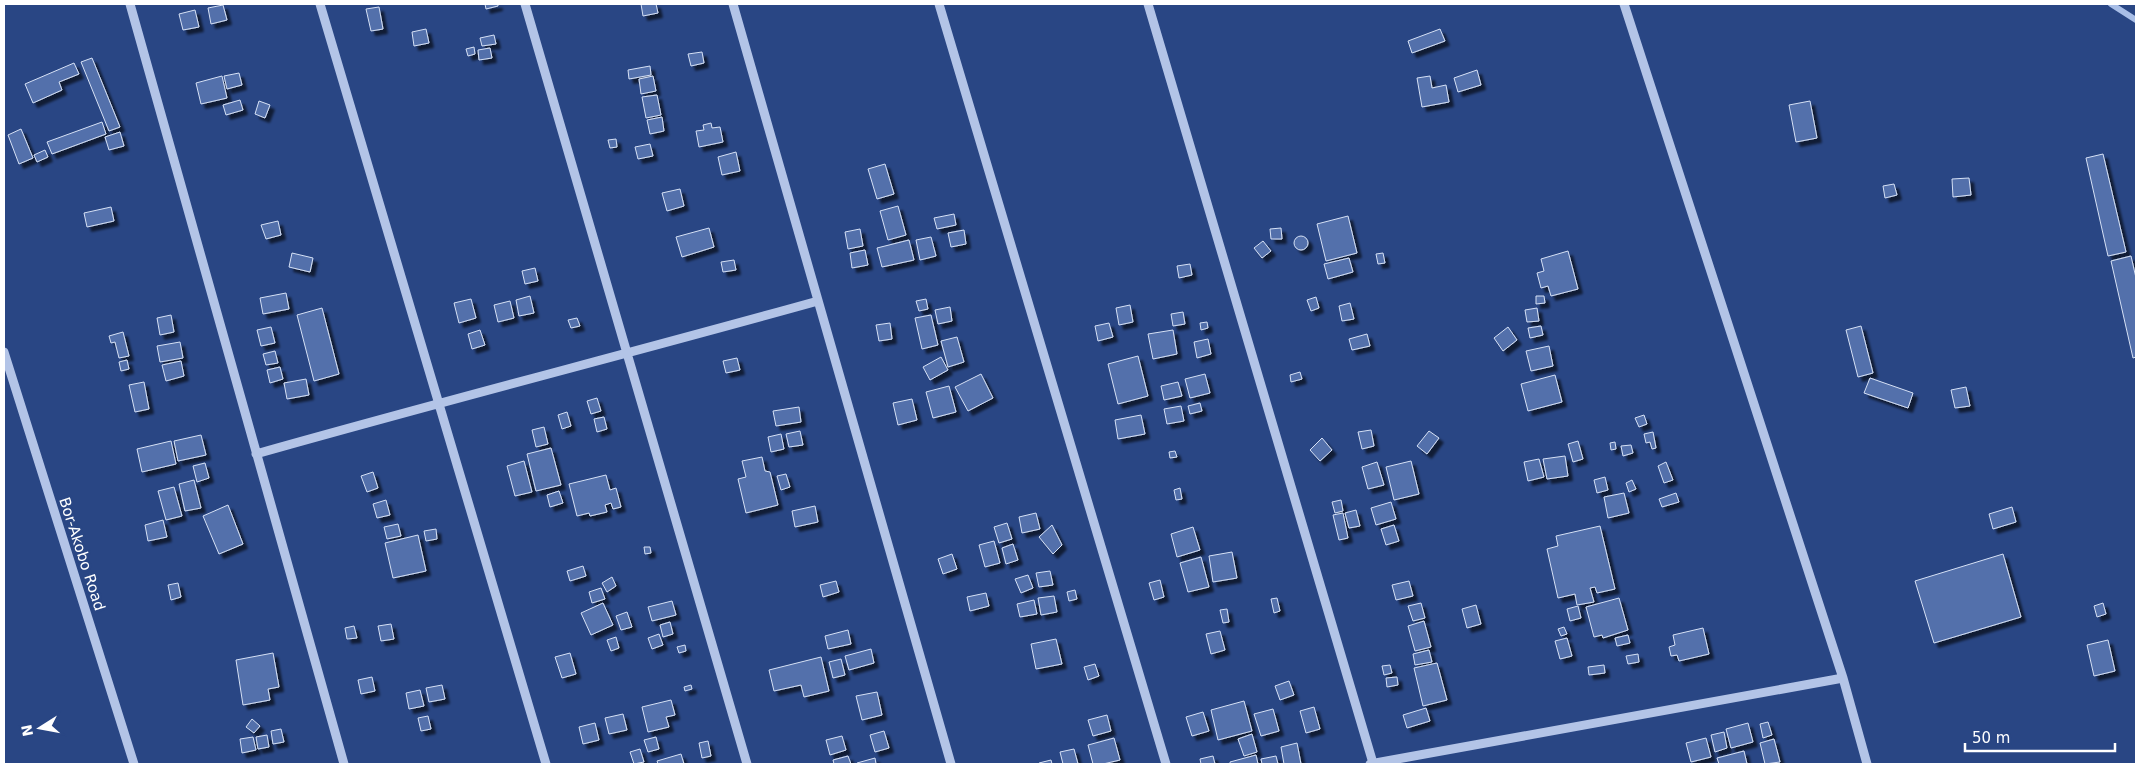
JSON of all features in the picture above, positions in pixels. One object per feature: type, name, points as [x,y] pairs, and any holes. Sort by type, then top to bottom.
[{"type":"street","points":[[130,4],[344,764]]},
{"type":"street","points":[[320,4],[437,403],[546,764]]},
{"type":"street","points":[[525,4],[746,764]]},
{"type":"street","points":[[733,4],[951,764]]},
{"type":"street","points":[[939,4],[1166,764]]},
{"type":"street","points":[[1148,4],[1371,764],[1843,678]]},
{"type":"street","points":[[1624,4],[1843,678],[1867,764]]},
{"type":"street","points":[[256,454],[437,403],[626,355],[818,301]]},
{"type":"street","name":"Bor-Akobo Road","points":[[4,352],[134,764]]},
{"type":"building","points":[[485,4],[498,4],[498,6],[486,9]]},
{"type":"building","points":[[641,4],[656,4],[658,13],[643,16]]},
{"type":"building","points":[[223,5],[227,20],[211,24],[208,8]]},
{"type":"building","points":[[379,7],[383,29],[371,31],[366,9]]},
{"type":"building","points":[[195,10],[199,27],[183,30],[179,14]]},
{"type":"building","points":[[426,29],[429,43],[414,46],[412,32]]},
{"type":"building","points":[[1440,29],[1445,41],[1412,53],[1408,41]]},
{"type":"building","points":[[494,35],[496,44],[482,46],[480,38]]},
{"type":"building","points":[[474,47],[475,54],[468,56],[466,49]]},
{"type":"building","points":[[490,48],[492,58],[479,60],[478,50]]},
{"type":"building","points":[[702,52],[704,63],[691,66],[688,54]]},
{"type":"building","points":[[92,58],[120,127],[109,131],[81,62]]},
{"type":"building","points":[[74,63],[79,74],[59,82],[62,90],[33,103],[25,84]]},
{"type":"building","points":[[650,66],[651,75],[629,79],[628,70]]},
{"type":"building","points":[[1477,70],[1481,85],[1458,92],[1454,78]]},
{"type":"building","points":[[239,73],[242,85],[227,89],[224,76]]},
{"type":"building","points":[[222,76],[227,98],[201,104],[196,83]]},
{"type":"building","points":[[653,76],[656,91],[641,94],[639,79]]},
{"type":"building","points":[[1430,76],[1432,88],[1446,85],[1449,102],[1422,107],[1417,78]]},
{"type":"building","points":[[657,95],[661,115],[646,118],[642,97]]},
{"type":"building","points":[[240,100],[243,110],[226,115],[223,105]]},
{"type":"building","points":[[259,101],[270,105],[265,118],[255,114]]},
{"type":"building","points":[[1810,101],[1817,138],[1796,142],[1789,105]]},
{"type":"building","points":[[662,117],[664,131],[650,134],[647,120]]},
{"type":"building","points":[[102,122],[106,134],[52,154],[47,142]]},
{"type":"building","points":[[711,123],[712,128],[720,127],[723,142],[699,147],[696,131],[704,130],[703,125]]},
{"type":"building","points":[[21,129],[33,158],[19,164],[8,135]]},
{"type":"building","points":[[120,132],[124,146],[109,150],[105,137]]},
{"type":"building","points":[[616,139],[617,147],[610,148],[608,140]]},
{"type":"building","points":[[650,144],[653,156],[638,159],[635,147]]},
{"type":"building","points":[[45,150],[48,157],[37,162],[34,155]]},
{"type":"building","points":[[736,152],[740,171],[722,175],[718,157]]},
{"type":"building","points":[[2103,154],[2126,252],[2108,256],[2086,158]]},
{"type":"building","points":[[885,164],[894,194],[877,199],[868,169]]},
{"type":"building","points":[[1969,178],[1971,195],[1953,197],[1952,179]]},
{"type":"building","points":[[1894,184],[1897,195],[1885,198],[1883,186]]},
{"type":"building","points":[[680,189],[684,206],[667,211],[662,193]]},
{"type":"building","points":[[898,206],[906,235],[888,240],[880,211]]},
{"type":"building","points":[[111,207],[114,221],[87,227],[84,213]]},
{"type":"building","points":[[954,214],[956,225],[937,229],[934,218]]},
{"type":"building","points":[[1348,216],[1357,253],[1326,261],[1317,224]]},
{"type":"building","points":[[278,221],[281,235],[266,239],[261,225]]},
{"type":"building","points":[[709,228],[714,247],[682,257],[676,237]]},
{"type":"building","points":[[1281,228],[1282,239],[1271,239],[1270,229]]},
{"type":"building","points":[[860,229],[863,246],[848,249],[845,232]]},
{"type":"building","points":[[964,230],[966,244],[951,247],[948,233]]},
{"type":"building","points":[[1301,236],[1306,238],[1308,243],[1306,248],[1301,250],[1296,248],[1294,243],[1296,238]]},
{"type":"building","points":[[931,237],[936,256],[920,260],[916,240]]},
{"type":"building","points":[[909,240],[914,260],[882,267],[877,248]]},
{"type":"building","points":[[1263,241],[1271,251],[1262,258],[1254,248]]},
{"type":"building","points":[[865,250],[868,265],[852,268],[850,253]]},
{"type":"building","points":[[1568,251],[1578,289],[1551,296],[1548,286],[1541,288],[1537,273],[1544,271],[1541,259]]},
{"type":"building","points":[[292,253],[313,258],[310,272],[289,267]]},
{"type":"building","points":[[1383,253],[1385,263],[1378,264],[1376,254]]},
{"type":"building","points":[[2131,256],[2136,278],[2136,357],[2133,358],[2111,261]]},
{"type":"building","points":[[1349,258],[1353,272],[1328,279],[1324,264]]},
{"type":"building","points":[[734,260],[736,270],[723,272],[721,262]]},
{"type":"building","points":[[1190,264],[1192,275],[1179,278],[1177,266]]},
{"type":"building","points":[[535,268],[538,281],[525,284],[522,271]]},
{"type":"building","points":[[286,293],[289,309],[263,314],[260,298]]},
{"type":"building","points":[[530,296],[534,313],[519,316],[516,300]]},
{"type":"building","points":[[1536,296],[1544,296],[1545,303],[1536,304]]},
{"type":"building","points":[[1316,297],[1319,308],[1311,311],[1307,300]]},
{"type":"building","points":[[471,299],[476,318],[459,323],[454,303]]},
{"type":"building","points":[[926,299],[928,309],[919,311],[916,301]]},
{"type":"building","points":[[510,301],[514,318],[498,322],[494,305]]},
{"type":"building","points":[[1350,303],[1354,319],[1342,321],[1339,306]]},
{"type":"building","points":[[1130,305],[1133,322],[1119,325],[1116,308]]},
{"type":"building","points":[[950,307],[952,321],[938,324],[935,310]]},
{"type":"building","points":[[322,308],[339,374],[314,381],[297,315]]},
{"type":"building","points":[[1537,308],[1539,321],[1527,322],[1525,310]]},
{"type":"building","points":[[1183,312],[1185,324],[1173,326],[1171,314]]},
{"type":"building","points":[[171,315],[174,332],[160,335],[157,318]]},
{"type":"building","points":[[931,315],[938,345],[922,349],[915,318]]},
{"type":"building","points":[[577,318],[580,326],[571,328],[568,320]]},
{"type":"building","points":[[1207,322],[1208,328],[1201,330],[1200,323]]},
{"type":"building","points":[[890,323],[892,339],[879,341],[876,325]]},
{"type":"building","points":[[1109,323],[1113,337],[1098,341],[1095,326]]},
{"type":"building","points":[[1541,326],[1543,335],[1530,338],[1528,328]]},
{"type":"building","points":[[1861,326],[1873,373],[1858,377],[1846,330]]},
{"type":"building","points":[[271,327],[275,343],[261,346],[257,330]]},
{"type":"building","points":[[1508,327],[1517,340],[1503,351],[1494,338]]},
{"type":"building","points":[[480,330],[485,345],[472,349],[468,334]]},
{"type":"building","points":[[1173,330],[1177,354],[1153,359],[1148,334]]},
{"type":"building","points":[[123,332],[129,356],[119,358],[115,342],[111,343],[109,336]]},
{"type":"building","points":[[1367,334],[1370,346],[1352,350],[1349,339]]},
{"type":"building","points":[[957,337],[964,362],[948,367],[941,341]]},
{"type":"building","points":[[1208,339],[1211,354],[1197,358],[1194,342]]},
{"type":"building","points":[[180,342],[183,358],[160,362],[157,346]]},
{"type":"building","points":[[1549,346],[1553,366],[1531,371],[1526,351]]},
{"type":"building","points":[[275,351],[278,363],[266,365],[263,354]]},
{"type":"building","points":[[1138,356],[1148,396],[1118,404],[1108,364]]},
{"type":"building","points":[[941,357],[948,370],[930,380],[923,367]]},
{"type":"building","points":[[737,358],[740,370],[726,373],[723,361]]},
{"type":"building","points":[[127,360],[129,369],[121,371],[119,362]]},
{"type":"building","points":[[181,361],[184,376],[166,381],[162,365]]},
{"type":"building","points":[[280,367],[283,379],[270,383],[267,370]]},
{"type":"building","points":[[1300,372],[1302,379],[1291,382],[1290,375]]},
{"type":"building","points":[[981,374],[993,398],[968,411],[955,387]]},
{"type":"building","points":[[1205,374],[1210,393],[1190,398],[1185,379]]},
{"type":"building","points":[[1555,375],[1562,402],[1528,411],[1521,384]]},
{"type":"building","points":[[1870,378],[1913,393],[1908,408],[1864,393]]},
{"type":"building","points":[[306,379],[309,395],[287,399],[284,383]]},
{"type":"building","points":[[144,382],[149,409],[135,412],[129,385]]},
{"type":"building","points":[[1178,382],[1182,396],[1164,400],[1161,386]]},
{"type":"building","points":[[949,386],[956,412],[933,418],[926,392]]},
{"type":"building","points":[[1966,387],[1970,406],[1955,408],[1951,390]]},
{"type":"building","points":[[597,398],[601,411],[591,414],[587,401]]},
{"type":"building","points":[[912,399],[917,420],[898,425],[893,403]]},
{"type":"building","points":[[1200,403],[1202,411],[1190,414],[1188,406]]},
{"type":"building","points":[[1181,406],[1184,421],[1167,424],[1164,409]]},
{"type":"building","points":[[799,407],[801,422],[776,426],[773,411]]},
{"type":"building","points":[[567,412],[571,426],[562,429],[558,415]]},
{"type":"building","points":[[1141,415],[1145,434],[1118,439],[1115,420]]},
{"type":"building","points":[[1644,415],[1647,424],[1639,427],[1635,418]]},
{"type":"building","points":[[604,417],[607,429],[597,432],[594,419]]},
{"type":"building","points":[[544,427],[548,444],[536,447],[532,430]]},
{"type":"building","points":[[1371,430],[1374,446],[1362,449],[1358,432]]},
{"type":"building","points":[[800,431],[803,445],[789,447],[786,434]]},
{"type":"building","points":[[1429,431],[1439,438],[1427,454],[1417,446]]},
{"type":"building","points":[[1653,432],[1656,448],[1652,449],[1650,442],[1646,443],[1644,434]]},
{"type":"building","points":[[781,434],[784,449],[771,452],[768,437]]},
{"type":"building","points":[[201,435],[206,455],[178,461],[174,441]]},
{"type":"building","points":[[1322,438],[1332,450],[1320,461],[1310,450]]},
{"type":"building","points":[[171,441],[176,464],[142,472],[137,449]]},
{"type":"building","points":[[1578,441],[1583,459],[1573,462],[1568,444]]},
{"type":"building","points":[[1615,442],[1616,449],[1611,450],[1610,443]]},
{"type":"building","points":[[1631,445],[1633,453],[1623,456],[1621,446]]},
{"type":"building","points":[[551,448],[561,485],[536,491],[527,454]]},
{"type":"building","points":[[1175,451],[1177,457],[1170,458],[1169,452]]},
{"type":"building","points":[[1565,456],[1568,476],[1547,479],[1543,459]]},
{"type":"building","points":[[762,457],[765,471],[770,472],[778,505],[746,513],[738,479],[746,477],[742,461]]},
{"type":"building","points":[[1539,459],[1544,477],[1528,481],[1524,462]]},
{"type":"building","points":[[524,461],[532,492],[515,496],[507,466]]},
{"type":"building","points":[[1411,461],[1419,494],[1394,500],[1386,467]]},
{"type":"building","points":[[1377,462],[1384,485],[1368,489],[1362,467]]},
{"type":"building","points":[[1666,462],[1673,480],[1664,483],[1658,466]]},
{"type":"building","points":[[205,463],[209,478],[197,482],[193,466]]},
{"type":"building","points":[[373,472],[378,488],[367,492],[361,476]]},
{"type":"building","points":[[786,474],[790,487],[781,490],[777,476]]},
{"type":"building","points":[[606,475],[610,490],[616,488],[621,507],[613,509],[611,503],[605,505],[607,512],[590,516],[589,513],[577,516],[569,484]]},
{"type":"building","points":[[1605,477],[1608,490],[1597,493],[1594,480]]},
{"type":"building","points":[[194,480],[201,508],[185,511],[179,484]]},
{"type":"building","points":[[1632,480],[1636,489],[1629,492],[1626,483]]},
{"type":"building","points":[[174,487],[182,516],[166,520],[158,491]]},
{"type":"building","points":[[1180,488],[1182,499],[1176,500],[1174,490]]},
{"type":"building","points":[[559,491],[563,503],[550,507],[547,495]]},
{"type":"building","points":[[1624,493],[1629,513],[1608,518],[1604,497]]},
{"type":"building","points":[[1676,493],[1679,502],[1662,507],[1659,499]]},
{"type":"building","points":[[386,500],[390,515],[377,518],[373,504]]},
{"type":"building","points":[[1341,500],[1343,511],[1335,513],[1332,502]]},
{"type":"building","points":[[1391,502],[1396,519],[1376,525],[1371,508]]},
{"type":"building","points":[[228,505],[243,544],[219,554],[203,516]]},
{"type":"building","points":[[815,506],[818,522],[795,527],[792,511]]},
{"type":"building","points":[[2012,507],[2016,522],[1993,529],[1989,514]]},
{"type":"building","points":[[1356,510],[1360,526],[1349,528],[1345,513]]},
{"type":"building","points":[[1036,513],[1040,529],[1022,533],[1019,517]]},
{"type":"building","points":[[1343,513],[1348,538],[1339,540],[1333,515]]},
{"type":"building","points":[[163,520],[167,537],[148,541],[145,525]]},
{"type":"building","points":[[1007,523],[1012,539],[999,543],[994,527]]},
{"type":"building","points":[[398,524],[401,536],[387,539],[384,527]]},
{"type":"building","points":[[1052,525],[1062,545],[1053,554],[1039,537]]},
{"type":"building","points":[[1394,525],[1399,541],[1386,545],[1381,529]]},
{"type":"building","points":[[1600,526],[1615,589],[1597,593],[1595,587],[1590,588],[1594,602],[1577,605],[1575,594],[1558,598],[1547,549],[1558,546],[1556,536]]},
{"type":"building","points":[[1193,527],[1200,550],[1177,557],[1171,534]]},
{"type":"building","points":[[436,529],[437,539],[426,541],[424,531]]},
{"type":"building","points":[[418,535],[426,571],[393,578],[385,543]]},
{"type":"building","points":[[994,541],[1000,563],[985,567],[979,545]]},
{"type":"building","points":[[1013,544],[1018,560],[1006,564],[1002,548]]},
{"type":"building","points":[[644,547],[650,547],[651,553],[645,554]]},
{"type":"building","points":[[1232,552],[1237,578],[1213,582],[1209,556]]},
{"type":"building","points":[[952,554],[957,569],[943,574],[938,559]]},
{"type":"building","points":[[2003,554],[2021,617],[1934,643],[1915,581]]},
{"type":"building","points":[[1201,557],[1209,587],[1188,592],[1180,563]]},
{"type":"building","points":[[583,566],[586,576],[570,581],[567,571]]},
{"type":"building","points":[[1050,571],[1053,585],[1039,587],[1036,573]]},
{"type":"building","points":[[1028,575],[1033,588],[1021,593],[1015,579]]},
{"type":"building","points":[[612,577],[616,586],[607,592],[602,583]]},
{"type":"building","points":[[1160,580],[1164,597],[1154,600],[1149,583]]},
{"type":"building","points":[[836,581],[839,592],[823,597],[820,585]]},
{"type":"building","points":[[1409,581],[1413,596],[1396,600],[1392,585]]},
{"type":"building","points":[[178,583],[181,597],[171,600],[168,585]]},
{"type":"building","points":[[601,588],[605,599],[592,603],[589,592]]},
{"type":"building","points":[[1075,590],[1077,599],[1069,601],[1067,592]]},
{"type":"building","points":[[986,593],[989,606],[970,611],[967,597]]},
{"type":"building","points":[[1054,596],[1057,612],[1041,615],[1038,598]]},
{"type":"building","points":[[1277,598],[1280,611],[1274,613],[1271,599]]},
{"type":"building","points":[[1619,598],[1628,630],[1603,638],[1602,635],[1594,637],[1586,607]]},
{"type":"building","points":[[1034,600],[1037,614],[1020,617],[1017,604]]},
{"type":"building","points":[[672,601],[676,615],[652,621],[648,607]]},
{"type":"building","points":[[603,603],[613,625],[591,635],[581,613]]},
{"type":"building","points":[[1421,603],[1425,618],[1413,621],[1408,606]]},
{"type":"building","points":[[2103,603],[2106,614],[2097,617],[2094,606]]},
{"type":"building","points":[[1476,605],[1481,624],[1467,628],[1462,609]]},
{"type":"building","points":[[1578,606],[1581,618],[1570,621],[1567,609]]},
{"type":"building","points":[[1227,609],[1229,622],[1223,623],[1220,610]]},
{"type":"building","points":[[627,612],[632,627],[621,630],[616,616]]},
{"type":"building","points":[[1424,621],[1431,647],[1415,651],[1408,626]]},
{"type":"building","points":[[670,622],[673,634],[663,637],[660,625]]},
{"type":"building","points":[[391,624],[394,639],[381,641],[378,626]]},
{"type":"building","points":[[354,626],[357,638],[347,639],[345,628]]},
{"type":"building","points":[[1564,627],[1567,634],[1561,636],[1558,629]]},
{"type":"building","points":[[1703,628],[1709,654],[1679,661],[1677,655],[1671,656],[1669,647],[1675,645],[1673,635]]},
{"type":"building","points":[[848,630],[851,644],[828,649],[825,636]]},
{"type":"building","points":[[1220,631],[1225,650],[1211,654],[1206,634]]},
{"type":"building","points":[[659,634],[663,645],[652,649],[648,638]]},
{"type":"building","points":[[1628,635],[1630,643],[1617,646],[1615,638]]},
{"type":"building","points":[[616,637],[619,648],[611,651],[607,640]]},
{"type":"building","points":[[1567,638],[1572,656],[1560,659],[1555,641]]},
{"type":"building","points":[[1056,639],[1062,664],[1036,669],[1031,644]]},
{"type":"building","points":[[2108,640],[2115,671],[2094,676],[2087,645]]},
{"type":"building","points":[[685,645],[686,651],[679,653],[677,647]]},
{"type":"building","points":[[871,649],[874,663],[849,670],[845,656]]},
{"type":"building","points":[[1429,650],[1432,662],[1415,665],[1413,654]]},
{"type":"building","points":[[273,653],[279,687],[268,689],[270,700],[243,705],[236,660]]},
{"type":"building","points":[[570,653],[576,674],[562,678],[555,657]]},
{"type":"building","points":[[1638,654],[1639,662],[1628,664],[1626,656]]},
{"type":"building","points":[[821,657],[829,691],[804,697],[801,685],[774,691],[769,670]]},
{"type":"building","points":[[841,659],[845,675],[833,678],[829,662]]},
{"type":"building","points":[[1437,663],[1447,700],[1423,706],[1414,668]]},
{"type":"building","points":[[1095,664],[1099,676],[1088,680],[1084,667]]},
{"type":"building","points":[[1390,665],[1392,673],[1384,675],[1382,666]]},
{"type":"building","points":[[1604,665],[1605,673],[1589,675],[1588,667]]},
{"type":"building","points":[[372,677],[375,691],[361,694],[358,680]]},
{"type":"building","points":[[1397,677],[1398,685],[1387,687],[1386,678]]},
{"type":"building","points":[[1289,681],[1294,695],[1280,700],[1275,686]]},
{"type":"building","points":[[442,685],[445,699],[429,702],[426,688]]},
{"type":"building","points":[[691,685],[692,689],[685,691],[684,687]]},
{"type":"building","points":[[420,690],[424,706],[409,709],[406,693]]},
{"type":"building","points":[[877,692],[882,715],[862,720],[856,696]]},
{"type":"building","points":[[671,700],[675,715],[666,717],[669,727],[648,732],[642,707]]},
{"type":"building","points":[[1244,701],[1252,731],[1218,740],[1211,710]]},
{"type":"building","points":[[1314,707],[1320,729],[1306,733],[1300,711]]},
{"type":"building","points":[[1426,708],[1430,721],[1407,728],[1403,715]]},
{"type":"building","points":[[1273,709],[1279,731],[1261,736],[1254,714]]},
{"type":"building","points":[[1203,712],[1209,731],[1192,736],[1186,717]]},
{"type":"building","points":[[623,714],[627,730],[609,734],[605,718]]},
{"type":"building","points":[[1107,715],[1111,731],[1093,736],[1088,720]]},
{"type":"building","points":[[428,716],[431,729],[421,731],[418,718]]},
{"type":"building","points":[[252,719],[260,726],[254,733],[246,727]]},
{"type":"building","points":[[1768,722],[1772,735],[1763,738],[1760,724]]},
{"type":"building","points":[[595,723],[599,740],[583,744],[579,727]]},
{"type":"building","points":[[1748,723],[1753,742],[1731,748],[1726,729]]},
{"type":"building","points":[[281,729],[284,742],[273,744],[271,731]]},
{"type":"building","points":[[884,731],[889,748],[875,752],[870,735]]},
{"type":"building","points":[[1724,732],[1727,748],[1715,752],[1711,735]]},
{"type":"building","points":[[1252,734],[1257,752],[1244,756],[1238,739]]},
{"type":"building","points":[[267,735],[269,747],[258,749],[256,737]]},
{"type":"building","points":[[842,736],[846,750],[830,755],[826,740]]},
{"type":"building","points":[[253,737],[256,750],[242,753],[240,739]]},
{"type":"building","points":[[656,737],[659,749],[648,752],[644,740]]},
{"type":"building","points":[[1114,738],[1120,760],[1093,764],[1088,745]]},
{"type":"building","points":[[1706,738],[1711,757],[1691,762],[1686,743]]},
{"type":"building","points":[[1774,739],[1780,762],[1765,764],[1760,743]]},
{"type":"building","points":[[708,741],[711,756],[702,758],[699,743]]},
{"type":"building","points":[[1297,743],[1301,764],[1284,764],[1281,747]]},
{"type":"building","points":[[640,749],[644,762],[634,764],[630,752]]},
{"type":"building","points":[[1074,749],[1078,764],[1063,764],[1060,752]]},
{"type":"building","points":[[1744,751],[1747,764],[1719,764],[1717,758]]},
{"type":"building","points":[[681,754],[684,764],[658,764],[657,761]]},
{"type":"building","points":[[1256,755],[1258,764],[1230,764],[1230,762]]},
{"type":"building","points":[[848,756],[851,764],[834,764],[833,760]]},
{"type":"building","points":[[1213,756],[1215,764],[1201,764],[1200,759]]},
{"type":"building","points":[[1276,756],[1278,764],[1262,764],[1261,759]]},
{"type":"building","points":[[875,758],[876,764],[857,764],[857,763]]},
{"type":"building","points":[[1051,760],[1052,764],[1039,763]]},
{"type":"waterway","points":[[2111,4],[2136,20]]}]
